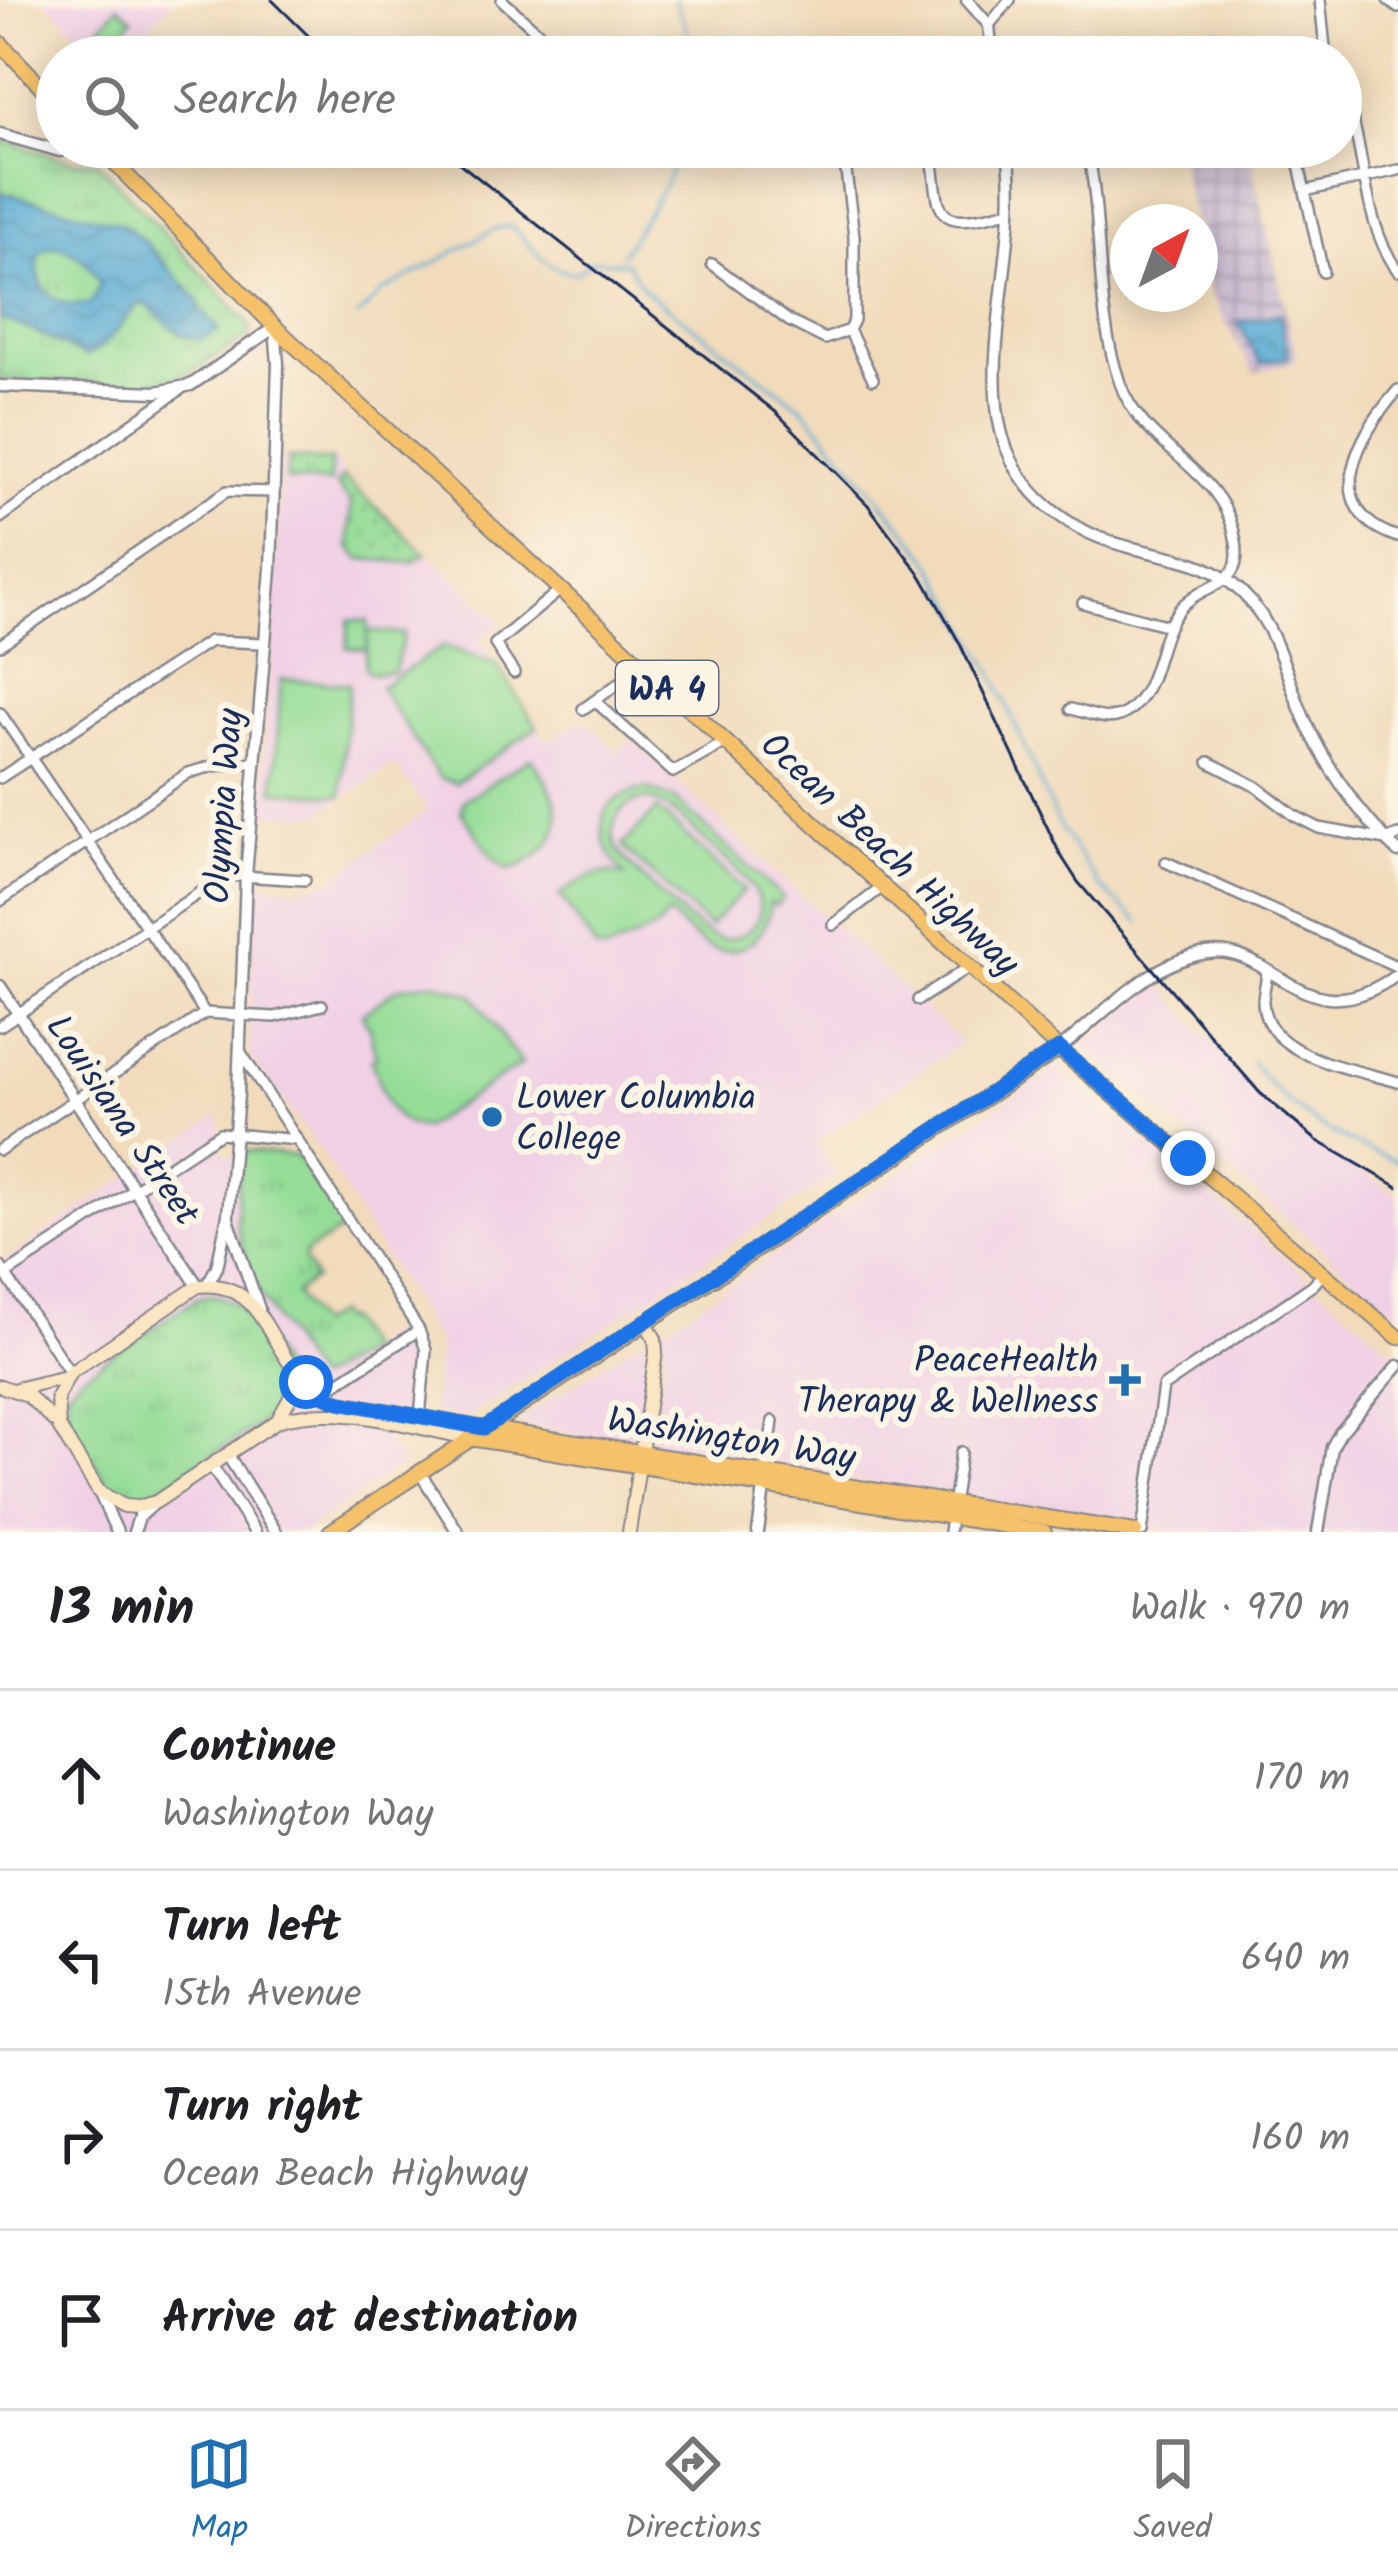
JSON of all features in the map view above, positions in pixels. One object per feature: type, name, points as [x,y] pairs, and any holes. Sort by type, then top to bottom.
[{"type":"main road","points":[[0,43],[36,81]]},
{"type":"main road","name":"Ocean Beach Highway","points":[[120,168],[275,327],[1059,1048],[1398,1337]]},
{"type":"main road","points":[[330,1532],[1059,1048]]},
{"type":"main road","points":[[15,1389],[69,1375],[202,1286]]},
{"type":"main road","name":"Louisiana Street","points":[[202,1286],[225,1286],[239,1292],[260,1311],[293,1367],[320,1394]]},
{"type":"main road","points":[[629,1532],[656,1353],[646,1321]]},
{"type":"main road","points":[[0,1386],[35,1401],[59,1427],[99,1492],[124,1506],[137,1507],[156,1502],[277,1421],[290,1398],[293,1367]]},
{"type":"main road","points":[[59,1427],[56,1407],[69,1375]]},
{"type":"main road","name":"Washington Way","points":[[320,1394],[340,1402],[643,1452],[951,1518],[1044,1532]]},
{"type":"main road","name":"Washington Way","points":[[277,1421],[312,1413],[354,1416],[640,1469],[765,1480]]},
{"type":"main road","name":"Washington Way","points":[[951,1518],[1139,1532]]},
{"type":"street","points":[[502,0],[542,36]]},
{"type":"street","points":[[967,0],[989,25],[990,36]]},
{"type":"street","points":[[989,25],[1010,0]]},
{"type":"street","points":[[1320,0],[1322,36]]},
{"type":"street","points":[[1388,0],[1398,8]]},
{"type":"street","points":[[0,134],[36,144]]},
{"type":"street","points":[[1362,166],[1383,251],[1398,271]]},
{"type":"street","points":[[712,264],[806,332],[825,339],[849,330],[854,320],[854,236],[843,168]]},
{"type":"street","points":[[933,168],[935,197],[940,211],[951,220],[1008,211]]},
{"type":"street","points":[[1007,168],[996,400],[1006,448],[1030,490],[1060,517],[1096,538],[1177,555],[1228,580],[1264,616],[1319,748],[1392,837],[1398,852]]},
{"type":"street","points":[[1071,709],[1115,719],[1131,710],[1145,693],[1168,626],[1193,595],[1228,580],[1237,566],[1237,543],[1228,510],[1210,482],[1158,441],[1138,419],[1120,387],[1110,347],[1089,168]]},
{"type":"street","points":[[1300,168],[1323,272]]},
{"type":"street","points":[[1305,191],[1398,170]]},
{"type":"street","points":[[0,518],[275,327]]},
{"type":"street","name":"Olympia Way","points":[[202,1286],[217,1267],[228,1215],[273,492],[275,327]]},
{"type":"street","points":[[849,330],[873,379]]},
{"type":"street","points":[[3,388],[181,389]]},
{"type":"street","points":[[1398,390],[1362,439],[1350,475],[1362,512],[1376,527],[1398,537]]},
{"type":"street","points":[[0,644],[227,491],[273,492]]},
{"type":"street","points":[[514,673],[495,644],[560,590]]},
{"type":"street","points":[[1083,603],[1168,626]]},
{"type":"street","points":[[0,778],[210,641],[263,643]]},
{"type":"street","points":[[583,710],[643,666]]},
{"type":"street","points":[[595,701],[667,770],[678,770],[726,742]]},
{"type":"street","points":[[0,712],[205,1013]]},
{"type":"street","points":[[0,901],[188,773],[256,762]]},
{"type":"street","points":[[1209,762],[1319,828],[1392,837]]},
{"type":"street","points":[[1166,862],[1398,971]]},
{"type":"street","points":[[0,1026],[226,875],[305,880]]},
{"type":"street","points":[[833,925],[885,885]]},
{"type":"street","points":[[1059,1048],[1155,971],[1213,951],[1244,959],[1308,994],[1336,998],[1360,996],[1398,971]]},
{"type":"street","points":[[918,1000],[971,966]]},
{"type":"street","points":[[1267,973],[1263,1004],[1269,1026],[1282,1041],[1349,1070],[1398,1082]]},
{"type":"street","name":"Louisiana Street","points":[[0,986],[202,1286]]},
{"type":"street","points":[[0,1150],[205,1013],[275,1017],[322,1005]]},
{"type":"street","points":[[239,1051],[419,1330],[427,1350],[420,1417]]},
{"type":"street","points":[[69,1375],[2,1273],[220,1133],[298,1140]]},
{"type":"street","name":"Louisiana Street","points":[[228,1215],[260,1311]]},
{"type":"street","points":[[1139,1532],[1162,1387],[1323,1273]]},
{"type":"street","points":[[320,1394],[419,1330]]},
{"type":"street","points":[[1318,1532],[1332,1447],[1398,1366]]},
{"type":"street","points":[[758,1532],[773,1421]]},
{"type":"street","points":[[951,1518],[961,1452]]},
{"type":"street","points":[[226,1454],[276,1532]]},
{"type":"street","points":[[211,1465],[255,1532]]},
{"type":"street","points":[[419,1472],[458,1532]]},
{"type":"street","points":[[99,1492],[117,1532]]},
{"type":"street","points":[[134,1532],[139,1517],[156,1502]]},
{"type":"shaded area","points":[[45,0],[174,0],[142,36],[82,36]]},
{"type":"shaded area","points":[[1221,27],[1223,36],[1180,36]]},
{"type":"shaded area","points":[[1182,168],[1253,168],[1297,360],[1254,373],[1218,308],[1218,204],[1190,204]]},
{"type":"shaded area","points":[[283,455],[335,460],[345,478],[503,623],[479,639],[547,742],[584,720],[618,753],[631,740],[962,1043],[815,1142],[836,1175],[466,1418],[432,1411],[439,1345],[314,1140],[250,1057],[254,882],[304,889],[332,880],[427,810],[395,764],[317,815],[261,813]]},
{"type":"shaded area","points":[[1157,981],[1271,1110],[1308,1140],[1398,1195],[1398,1314],[1084,1046]]},
{"type":"shaded area","points":[[1058,1067],[1398,1355],[1398,1532],[1179,1532],[651,1448],[665,1359],[661,1331]]},
{"type":"shaded area","points":[[220,1115],[220,1154],[240,1157],[236,1221],[325,1377],[400,1327],[414,1357],[403,1438],[389,1435],[388,1444],[402,1465],[303,1532],[0,1532],[0,1264]]},
{"type":"shaded area","points":[[644,1338],[649,1352],[634,1442],[520,1424],[519,1421]]},
{"type":"green space","points":[[118,6],[133,19],[118,36],[92,36]]},
{"type":"green space","points":[[0,140],[36,151],[36,168],[104,168],[249,324],[250,336],[177,379],[143,385],[0,380]]},
{"type":"green space","points":[[288,458],[331,461],[330,483],[287,480]]},
{"type":"green space","points":[[343,477],[426,554],[411,563],[361,559],[349,547],[351,504],[336,485]]},
{"type":"green space","points":[[349,620],[368,621],[367,649],[347,648]]},
{"type":"green space","points":[[368,631],[404,634],[394,672],[371,674],[365,667]]},
{"type":"green space","points":[[444,646],[496,664],[537,727],[456,783],[439,778],[380,687]]},
{"type":"green space","points":[[281,679],[349,684],[341,796],[274,791]]},
{"type":"green space","points":[[531,758],[551,792],[558,822],[545,848],[510,870],[493,858],[461,812],[464,800]]},
{"type":"green space","points":[[647,789],[675,799],[783,898],[776,906],[770,902],[758,936],[740,949],[717,950],[699,942],[668,914],[657,928],[605,952],[596,949],[560,895],[600,874],[626,876],[607,849],[603,822],[615,801]],"holes":[[[647,799],[679,816],[749,882],[760,907],[744,934],[722,939],[704,932],[662,897],[616,848],[613,830],[618,815]]]},
{"type":"green space","points":[[657,809],[744,890],[709,927],[622,846]]},
{"type":"green space","points":[[433,982],[473,995],[521,1064],[423,1128],[401,1120],[388,1104],[371,1060],[376,1057],[362,1014],[398,988]]},
{"type":"green space","points":[[246,1151],[299,1156],[345,1228],[306,1252],[304,1260],[315,1279],[295,1293],[317,1325],[336,1313],[341,1320],[345,1318],[367,1351],[315,1380],[251,1281],[236,1221],[240,1158]]},
{"type":"green space","points":[[212,1295],[237,1305],[264,1338],[285,1374],[281,1410],[149,1496],[123,1499],[110,1487],[67,1420],[67,1391],[80,1377],[199,1297]]},
{"type":"water","points":[[0,192],[123,224],[144,241],[219,329],[198,339],[189,337],[146,304],[139,304],[104,345],[86,356],[0,320]],"holes":[[[53,246],[81,259],[96,277],[100,284],[92,303],[58,301],[43,287],[39,253]]]},
{"type":"water","points":[[1280,314],[1289,357],[1260,363],[1238,322]]},
{"type":"waterway","points":[[675,0],[689,36]]},
{"type":"waterway","points":[[621,256],[672,168]]},
{"type":"waterway","points":[[357,317],[382,292],[497,228],[510,226],[547,263],[565,271],[577,273],[592,260],[627,263],[656,299],[804,409],[929,558],[993,673],[1058,824],[1100,887],[1139,922]]},
{"type":"waterway","points":[[1251,1062],[1281,1096],[1317,1123],[1398,1161]]},
{"type":"railway","points":[[272,0],[309,36]]},
{"type":"railway","points":[[466,168],[777,413],[868,505],[922,577],[959,642],[1060,854],[1078,882],[1260,1093],[1316,1140],[1398,1187]]},
{"type":"place","name":"Lower Columbia College","points":[[492,1117]]},
{"type":"place","name":"PeaceHealth Therapy & Wellness","points":[[1125,1380]]},
{"type":"route","points":[[306,1382],[340,1402],[484,1428],[1059,1048],[1188,1158]]}]
